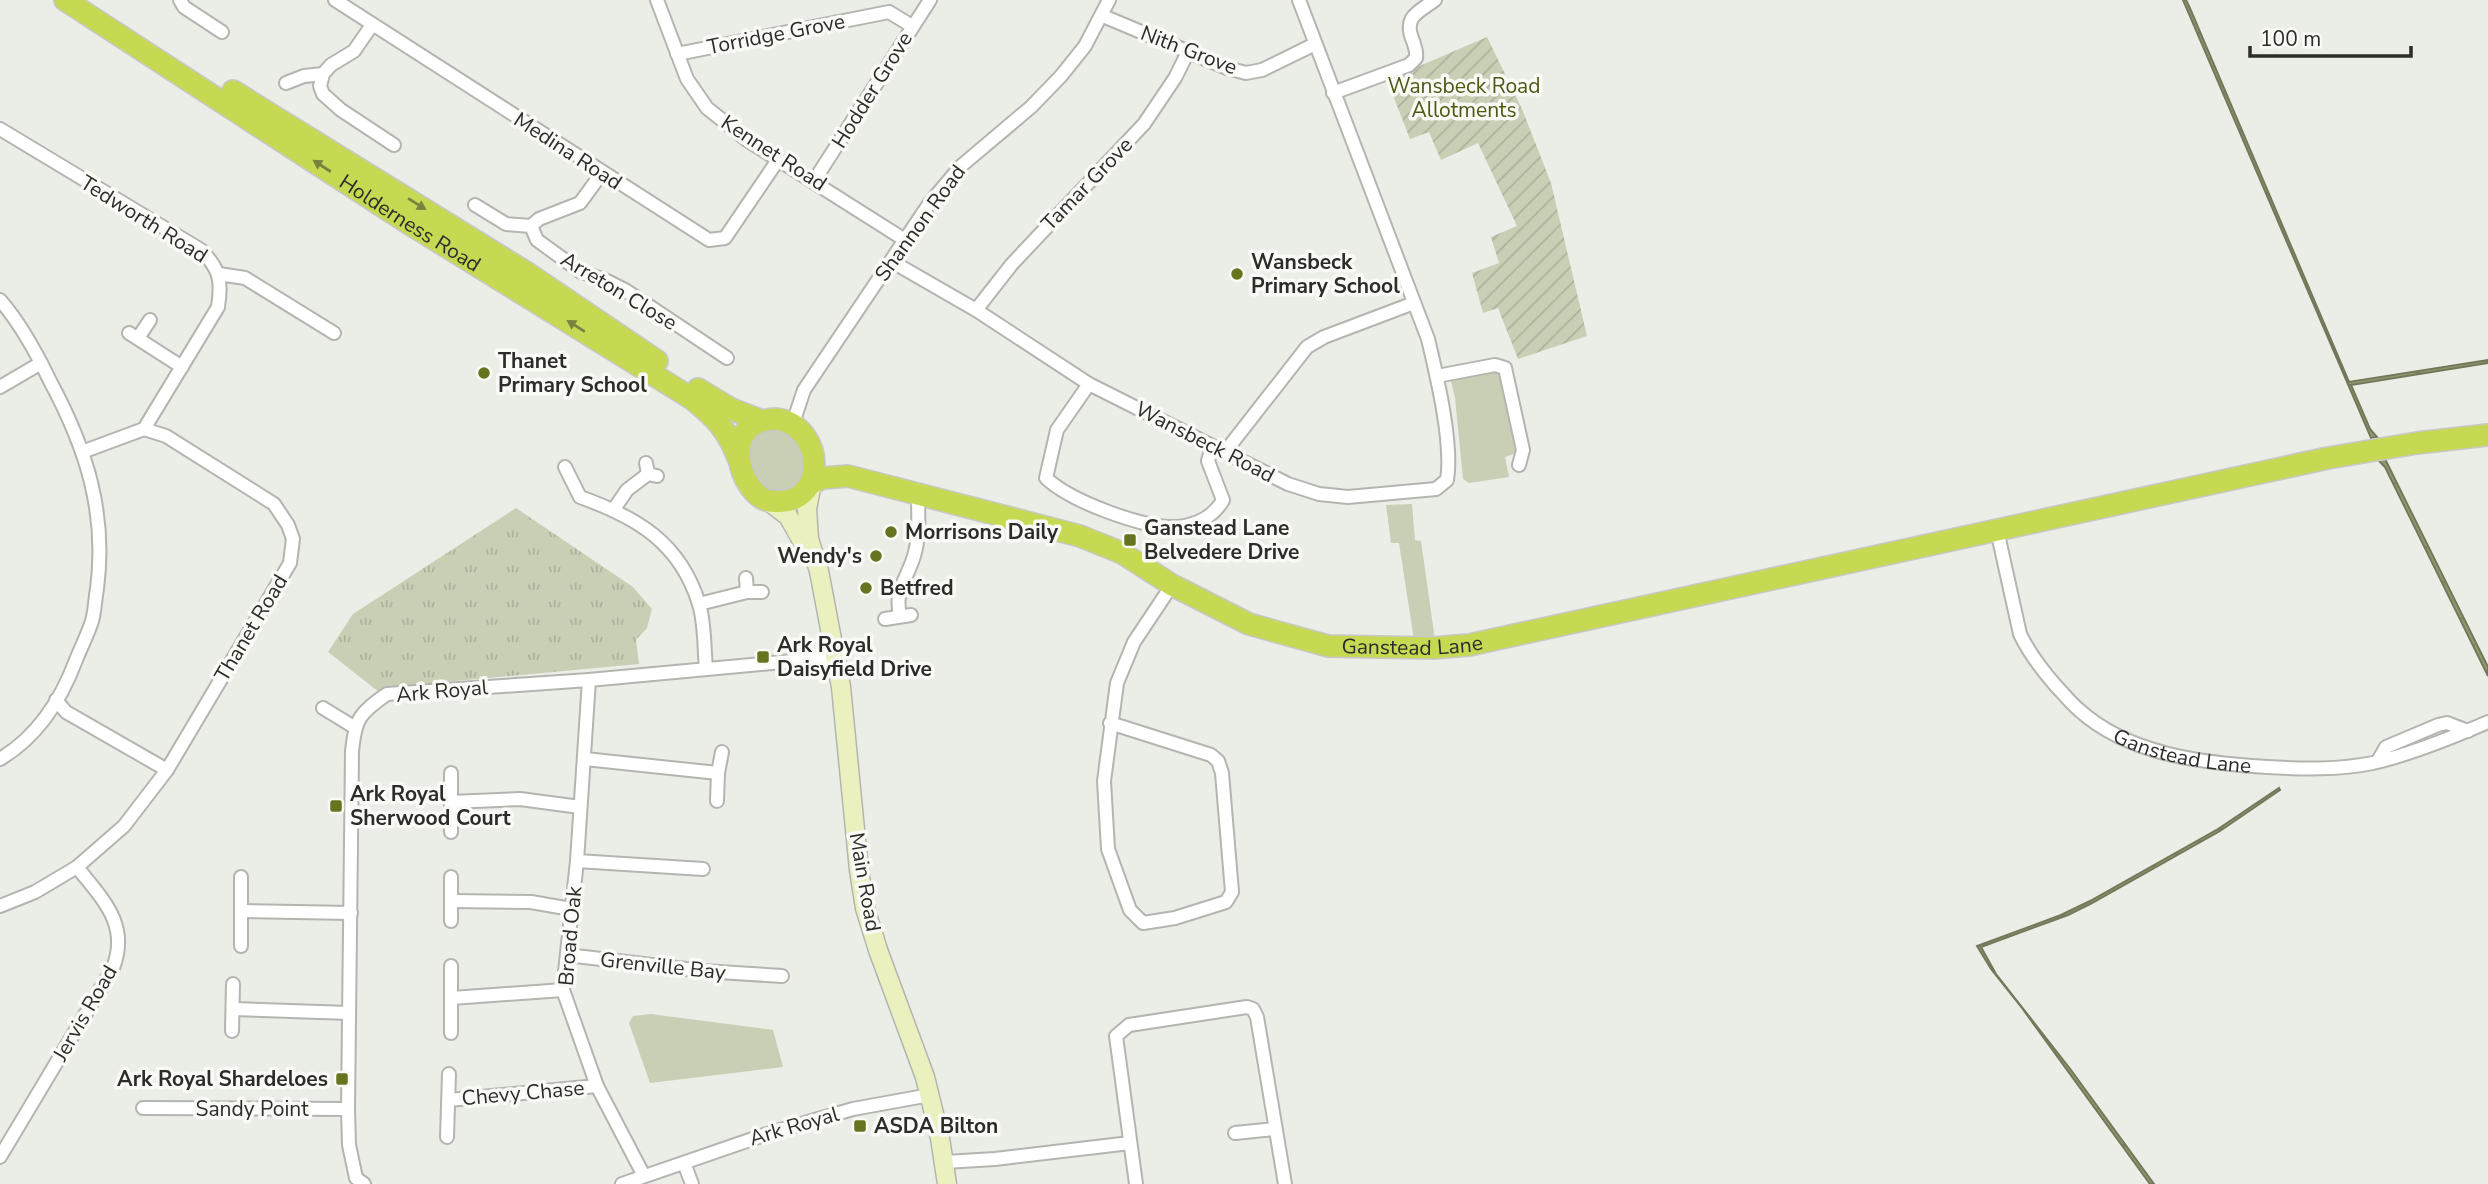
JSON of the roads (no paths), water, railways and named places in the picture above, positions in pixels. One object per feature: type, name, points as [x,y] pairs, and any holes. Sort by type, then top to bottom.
[{"type":"highway","name":"Holderness Road","points":[[65,0],[405,220],[691,398],[719,421],[730,436],[739,460]]},
{"type":"highway","name":"Holderness Road","points":[[89,0],[527,272],[712,398],[762,420]]},
{"type":"highway","points":[[762,420],[784,420],[793,424],[805,439],[814,465],[812,483],[806,490],[790,499],[768,501],[754,490],[739,460],[738,446],[741,436],[749,427],[762,420]]},
{"type":"highway","name":"Ganstead Lane","points":[[812,483],[823,478],[848,476],[1080,536],[1122,553],[1172,585],[1249,624],[1328,646],[1433,648],[1469,645],[2328,458],[2417,443],[2488,435]]},
{"type":"highway","name":"Ganstead Lane","points":[[805,439],[848,476]]},
{"type":"main road","name":"Main Road","points":[[812,483],[808,504],[809,539],[819,571],[836,657],[865,908],[930,1094],[947,1184]]},
{"type":"main road","name":"Main Road","points":[[768,501],[780,508],[792,522],[819,571]]},
{"type":"street","points":[[180,0],[184,8],[222,32]]},
{"type":"street","name":"Medina Road","points":[[335,0],[709,240],[718,241],[725,238],[778,160]]},
{"type":"street","name":"Kennet Road","points":[[657,0],[687,79],[707,108],[747,140],[905,240]]},
{"type":"street","name":"Hodder Grove","points":[[814,181],[930,0]]},
{"type":"street","name":"Shannon Road","points":[[762,420],[782,411],[800,398],[929,204],[961,166],[1031,107],[1061,76],[1085,46],[1109,0]]},
{"type":"street","name":"Wansbeck Road","points":[[891,261],[976,310],[1089,384],[1288,484],[1319,494],[1348,497],[1436,489],[1447,480],[1450,464],[1437,376],[1428,339],[1299,0]]},
{"type":"street","points":[[1333,93],[1409,65],[1416,58],[1417,51],[1409,31],[1409,22],[1415,14],[1435,0]]},
{"type":"street","name":"Torridge Grove","points":[[677,54],[889,12],[912,26]]},
{"type":"street","name":"Nith Grove","points":[[1102,16],[1246,73],[1262,69],[1315,44]]},
{"type":"street","points":[[372,24],[354,51],[331,65],[323,74],[320,86],[323,94],[388,145]]},
{"type":"street","name":"Tamar Grove","points":[[976,310],[1012,264],[1144,124],[1175,78],[1188,52]]},
{"type":"street","points":[[286,83],[304,76],[323,74]]},
{"type":"street","name":"Tedworth Road","points":[[0,129],[201,250],[213,262],[219,274],[221,291],[218,307],[144,429]]},
{"type":"street","points":[[475,205],[506,224],[531,226],[539,219],[579,203],[602,173]]},
{"type":"street","name":"Arreton Close","points":[[531,226],[537,240],[581,272],[625,290],[712,353],[727,358]]},
{"type":"street","points":[[219,274],[245,278],[334,333]]},
{"type":"street","points":[[0,300],[14,316],[62,403],[82,452],[100,524],[100,566],[93,619],[70,677],[45,718],[21,746],[0,759]]},
{"type":"street","points":[[1089,384],[1057,430],[1046,478],[1056,488],[1120,517],[1182,527],[1216,512],[1223,500],[1208,461],[1307,347],[1324,337],[1414,303]]},
{"type":"street","points":[[150,320],[134,336],[182,367]]},
{"type":"street","points":[[0,387],[41,363]]},
{"type":"street","points":[[1437,376],[1495,365],[1505,368],[1523,450],[1519,465]]},
{"type":"street","points":[[800,398],[795,422],[805,439]]},
{"type":"street","points":[[82,452],[144,429]]},
{"type":"street","name":"Thanet Road","points":[[0,906],[35,892],[77,867],[124,826],[167,770],[290,563],[293,539],[288,525],[274,504],[166,436],[144,429]]},
{"type":"street","points":[[565,467],[580,497],[614,509],[642,524],[668,548],[699,604],[706,668]]},
{"type":"street","points":[[614,509],[627,490],[650,471]]},
{"type":"street","points":[[885,619],[906,615],[897,601],[914,557],[918,536],[918,494]]},
{"type":"street","name":"Ganstead Lane","points":[[1997,530],[2020,634],[2026,646],[2049,678],[2079,710],[2105,728],[2133,742],[2183,758],[2235,765],[2306,768],[2346,766],[2378,761],[2488,722]]},
{"type":"street","points":[[746,578],[747,592]]},
{"type":"street","points":[[1110,723],[1211,755],[1218,761],[1222,773],[1232,892],[1226,902],[1175,918],[1143,923],[1130,910],[1108,849],[1104,781],[1110,723],[1117,683],[1134,642],[1172,585]]},
{"type":"street","points":[[699,604],[747,592],[762,592]]},
{"type":"street","name":"Ark Royal","points":[[354,727],[367,708],[387,694],[589,680],[836,657]]},
{"type":"street","name":"Broad Oak","points":[[589,680],[577,861],[563,990],[597,1086],[644,1176]]},
{"type":"street","points":[[56,701],[66,712],[167,770]]},
{"type":"street","points":[[323,709],[354,727],[348,1109],[349,1145],[356,1182]]},
{"type":"street","points":[[717,801],[718,773],[723,752]]},
{"type":"street","points":[[585,759],[718,773]]},
{"type":"street","points":[[451,773],[451,832]]},
{"type":"street","points":[[451,802],[520,799],[580,807]]},
{"type":"street","points":[[577,861],[695,865]]},
{"type":"street","name":"Jervis Road","points":[[0,1157],[113,968],[117,956],[118,930],[114,918],[77,867]]},
{"type":"street","points":[[241,877],[242,946]]},
{"type":"street","points":[[451,877],[451,921]]},
{"type":"street","points":[[452,901],[531,902],[571,909]]},
{"type":"street","points":[[241,911],[351,913]]},
{"type":"street","name":"Grenville Bay","points":[[566,955],[698,971],[761,969],[782,976]]},
{"type":"street","points":[[451,1033],[452,966]]},
{"type":"street","points":[[232,1031],[233,984]]},
{"type":"street","points":[[452,998],[563,990]]},
{"type":"street","points":[[1136,1184],[1116,1036],[1129,1025],[1247,1007],[1253,1009],[1257,1017],[1285,1184]]},
{"type":"street","points":[[233,1009],[349,1013]]},
{"type":"street","name":"Chevy Chase","points":[[447,1137],[449,1074]]},
{"type":"street","name":"Chevy Chase","points":[[449,1100],[597,1086]]},
{"type":"street","name":"Sandy Point","points":[[157,1094],[150,1108],[348,1109]]},
{"type":"street","name":"Ark Royal","points":[[622,1184],[733,1144],[853,1109],[930,1094]]},
{"type":"street","points":[[1230,1134],[1275,1129]]},
{"type":"street","points":[[944,1162],[995,1159],[1130,1143]]},
{"type":"street","points":[[684,1163],[692,1184]]},
{"type":"water","points":[[2183,0],[2186,0],[2189,6],[2349,382],[2488,360],[2488,363],[2351,385],[2370,429],[2377,437],[2371,438]]},
{"type":"water","points":[[2385,459],[2488,667],[2488,676],[2385,467],[2378,460]]},
{"type":"water","points":[[2279,788],[2280,790],[2220,831],[2092,903],[2068,915],[1981,947],[1996,974],[2071,1070],[2154,1184],[2150,1184],[1991,969],[1977,946],[2061,915],[2090,901],[2218,829]]},
{"type":"place","name":"Wansbeck Primary School","points":[[1237,274]]},
{"type":"place","name":"Thanet Primary School","points":[[484,373]]},
{"type":"place","name":"Morrisons Daily","points":[[891,532]]},
{"type":"place","name":"Ganstead Lane Belvedere Drive","points":[[1130,540]]},
{"type":"place","name":"Wendy's","points":[[876,556]]},
{"type":"place","name":"Betfred","points":[[866,588]]},
{"type":"place","name":"Ark Royal Daisyfield Drive","points":[[763,657]]},
{"type":"place","name":"Ark Royal Sherwood Court","points":[[336,806]]},
{"type":"place","name":"Ark Royal Shardeloes","points":[[342,1079]]},
{"type":"place","name":"ASDA Bilton","points":[[860,1126]]},
{"type":"park label","name":"Wansbeck Road Allotments","points":[[1464,98]]}]
